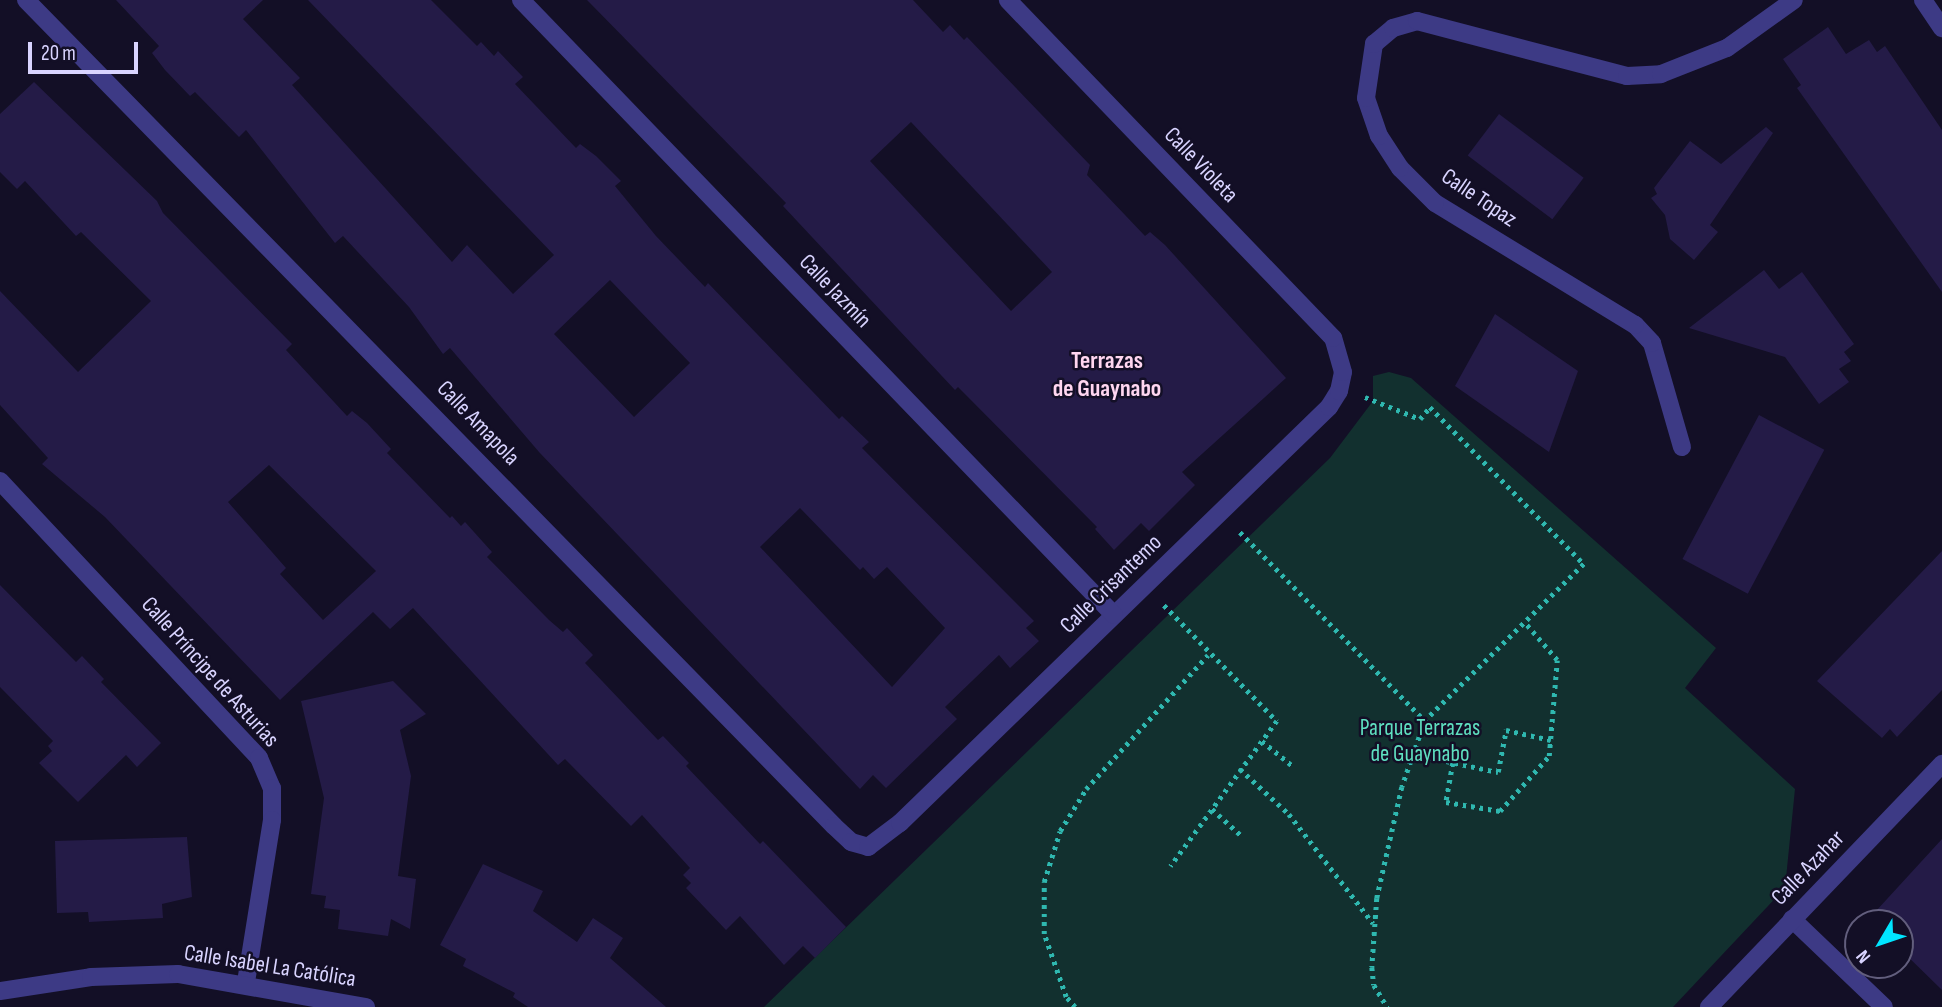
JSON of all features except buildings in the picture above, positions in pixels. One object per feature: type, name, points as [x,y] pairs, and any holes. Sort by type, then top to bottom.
[{"type":"street","name":"Calle Amapola","points":[[26,0],[851,842],[868,847],[900,823]]},
{"type":"street","name":"Calle Jazmín","points":[[521,0],[1114,615]]},
{"type":"street","name":"Calle Violeta","points":[[1009,0],[1333,338],[1342,379]]},
{"type":"street","name":"Calle Topaz","points":[[1682,447],[1652,343],[1635,325],[1435,203],[1400,168],[1380,136],[1366,98],[1374,44],[1393,28],[1417,21],[1627,76],[1661,74],[1727,48],[1794,0]]},
{"type":"street","points":[[1923,0],[1942,28]]},
{"type":"street","name":"Calle Crisantemo","points":[[900,823],[1329,407],[1342,379]]},
{"type":"street","name":"Calle Príncipe de Asturias","points":[[0,481],[259,758],[272,788],[272,820],[246,982]]},
{"type":"street","name":"Calle Azahar","points":[[1709,1007],[1942,764]]},
{"type":"street","points":[[1793,919],[1884,1007]]},
{"type":"street","name":"Calle Isabel La Católica","points":[[0,991],[91,977],[178,974],[246,982],[366,1007]]},
{"type":"path","points":[[1342,379],[1420,419],[1430,407],[1584,564],[1425,721],[1393,822],[1370,947],[1374,985],[1387,1007]]},
{"type":"path","points":[[1220,512],[1425,721]]},
{"type":"path","points":[[1145,584],[1208,655],[1277,721],[1171,866]]},
{"type":"path","points":[[1453,763],[1446,802],[1500,811],[1549,755],[1558,660],[1525,623]]},
{"type":"path","points":[[1075,1007],[1066,997],[1044,934],[1044,883],[1060,831],[1101,770],[1208,655]]},
{"type":"path","points":[[1413,754],[1498,772],[1506,730],[1552,740]]},
{"type":"path","points":[[1262,741],[1294,767]]},
{"type":"path","points":[[1240,769],[1289,814],[1374,923]]},
{"type":"path","points":[[1212,809],[1243,836]]},
{"type":"green space","name":"Parque Terrazas de Guaynabo","points":[[1389,372],[1411,378],[1716,648],[1685,688],[1795,789],[1785,888],[1673,1007],[764,1007],[1330,458],[1373,401],[1373,376]]},
{"type":"district","name":"Terrazas de Guaynabo","points":[[1107,375]]}]
